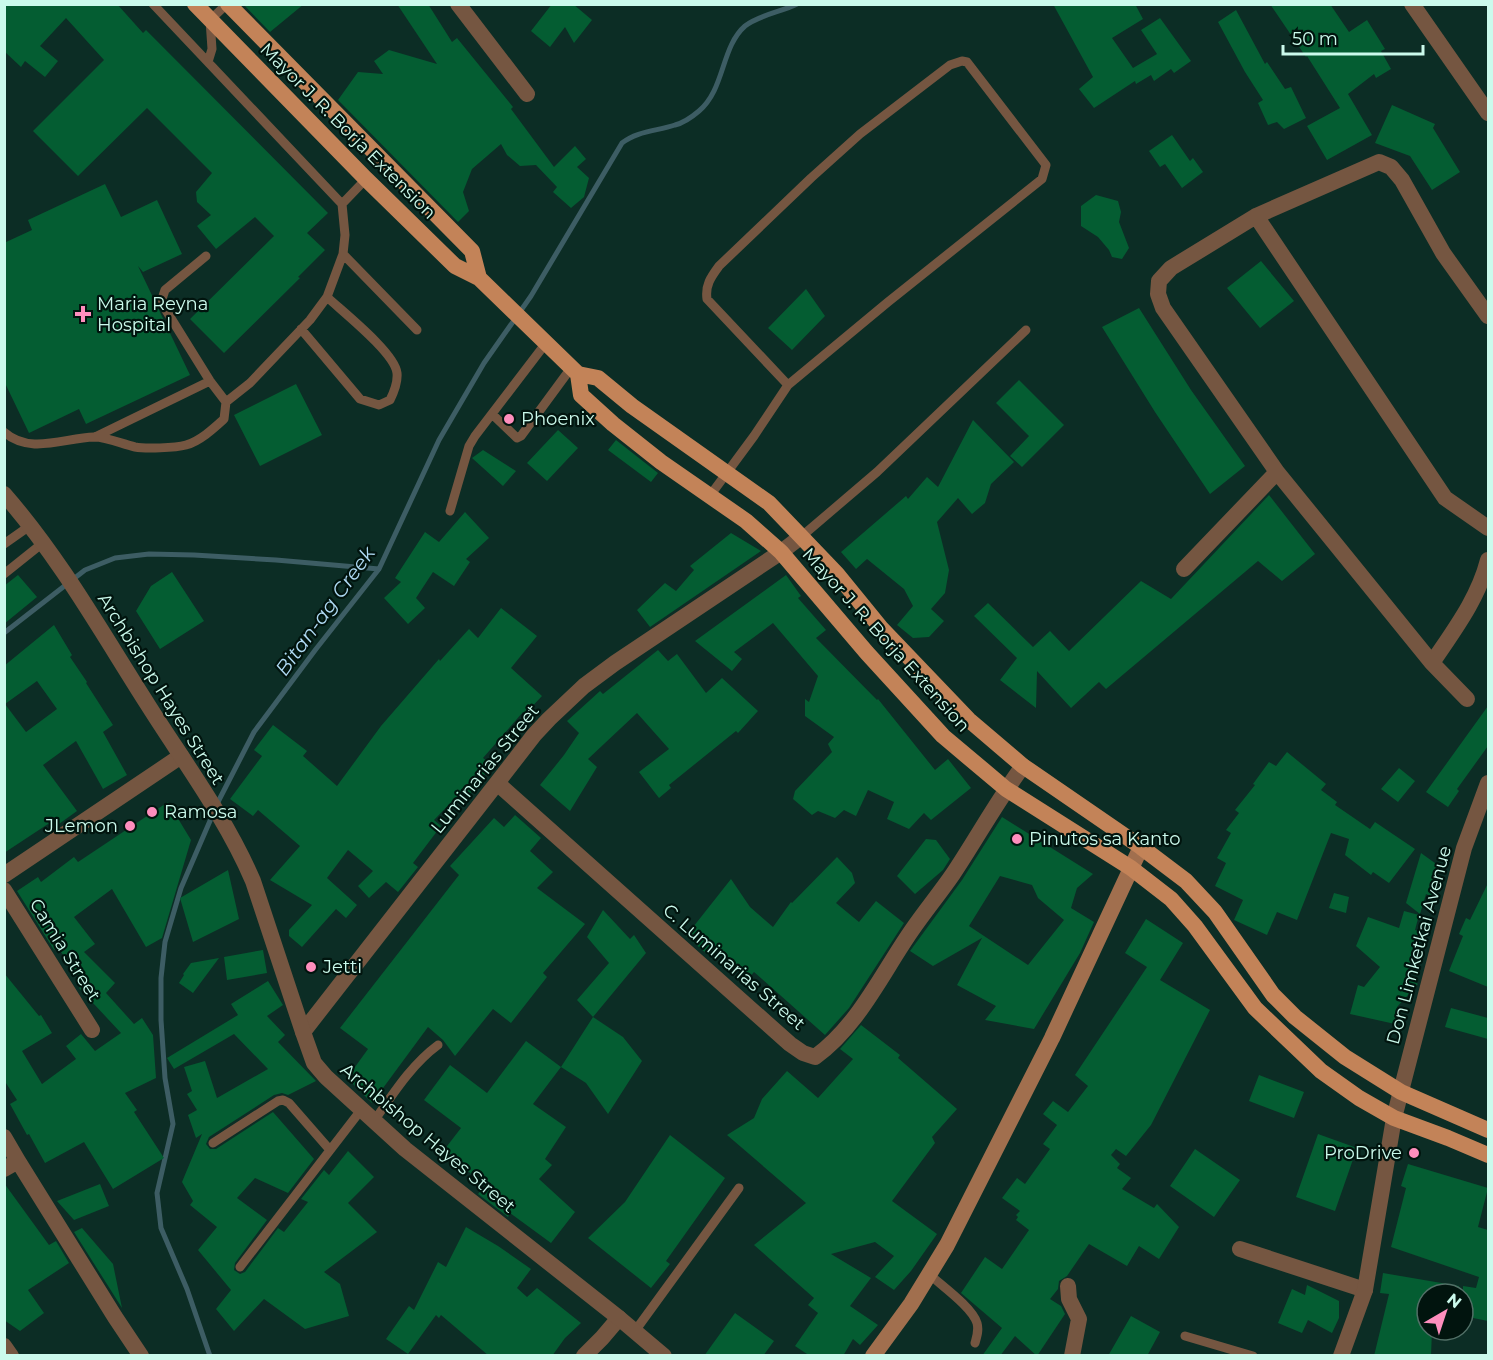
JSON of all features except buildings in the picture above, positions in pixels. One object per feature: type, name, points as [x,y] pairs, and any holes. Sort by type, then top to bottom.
[{"type":"main road","name":"Mayor J. R. Borja Extension","points":[[195,4],[366,179],[455,266],[479,278],[574,371],[598,378],[633,406],[769,503],[837,574],[881,628],[969,720],[1023,766],[1142,847],[1186,881],[1215,912],[1273,995],[1296,1017],[1345,1057],[1401,1092],[1488,1130]]},
{"type":"main road","name":"Mayor J. R. Borja Extension","points":[[227,4],[472,251],[479,278]]},
{"type":"main road","points":[[322,134],[339,118]]},
{"type":"main road","name":"Mayor J. R. Borja Extension","points":[[574,371],[581,395],[653,456],[746,521],[781,552],[867,653],[943,736],[1006,789],[1131,868],[1171,899],[1195,926],[1256,1008],[1321,1071],[1359,1098],[1394,1118],[1488,1155]]},
{"type":"main road","points":[[873,1356],[911,1304],[947,1245],[1024,1094],[1142,847]]},
{"type":"street","points":[[458,4],[527,94]]},
{"type":"street","points":[[1412,4],[1488,113]]},
{"type":"street","points":[[1467,699],[1432,663],[1277,472],[1163,308],[1158,294],[1159,281],[1171,268],[1256,216],[1379,162],[1391,167],[1402,180],[1443,253],[1488,316]]},
{"type":"street","points":[[1256,216],[1445,498],[1488,528]]},
{"type":"street","points":[[1184,569],[1277,472]]},
{"type":"street","name":"Archbishop Hayes Street","points":[[4,494],[44,542],[223,822],[243,858],[253,881],[314,1063],[326,1077],[405,1149],[664,1356]]},
{"type":"street","name":"Luminarias Street","points":[[303,1032],[534,735],[584,686],[802,536]]},
{"type":"street","points":[[1432,663],[1472,603],[1484,577],[1488,560]]},
{"type":"street","points":[[4,875],[181,756]]},
{"type":"street","name":"C. Luminarias Street","points":[[496,783],[790,1044],[803,1053],[815,1057],[829,1047],[860,1010],[912,930],[954,873],[1006,789],[1023,766]]},
{"type":"street","name":"Don Limketkai Avenue","points":[[1341,1356],[1365,1290],[1394,1118],[1464,848],[1488,783]]},
{"type":"street","name":"Camia Street","points":[[4,890],[92,1030]]},
{"type":"street","points":[[4,1137],[11,1165],[141,1356]]},
{"type":"street","points":[[1240,1249],[1365,1290]]},
{"type":"street","points":[[1068,1286],[1069,1299],[1079,1319],[1071,1356]]},
{"type":"street","points":[[584,1356],[619,1318]]},
{"type":"street","points":[[4,1346],[11,1356]]},
{"type":"lane","points":[[153,4],[342,204],[345,235],[343,254],[327,297],[301,329],[250,383],[226,402]]},
{"type":"lane","points":[[207,62],[212,49],[210,20],[227,4]]},
{"type":"lane","points":[[709,497],[788,385],[1042,178],[1046,165],[967,62],[962,61],[950,65],[860,134],[719,266],[711,277],[706,289],[707,299],[788,385]]},
{"type":"lane","points":[[342,204],[366,179]]},
{"type":"lane","points":[[343,254],[417,330]]},
{"type":"lane","points":[[95,437],[137,448],[185,445],[198,440],[224,419],[226,402],[210,381],[164,307],[162,298],[165,290],[206,256]]},
{"type":"lane","points":[[301,329],[360,399],[379,405],[390,400],[396,387],[397,372],[387,353],[327,297]]},
{"type":"lane","points":[[802,536],[877,472],[1026,330]]},
{"type":"lane","points":[[450,511],[469,446],[492,414],[540,337]]},
{"type":"lane","points":[[492,414],[517,438],[574,371]]},
{"type":"lane","points":[[4,432],[12,439],[36,444],[95,437],[210,381]]},
{"type":"lane","points":[[4,544],[31,525]]},
{"type":"lane","points":[[4,574],[44,542]]},
{"type":"lane","points":[[374,1121],[412,1069],[438,1044]]},
{"type":"lane","points":[[213,1143],[283,1100],[289,1103],[330,1150]]},
{"type":"lane","points":[[240,1267],[361,1110]]},
{"type":"lane","points":[[634,1331],[739,1188]]},
{"type":"lane","points":[[929,1274],[969,1310],[977,1322],[978,1332],[975,1343]]},
{"type":"lane","points":[[1185,1336],[1253,1356]]},
{"type":"waterway","name":"Bitan-ag Creek","points":[[210,1356],[187,1289],[161,1228],[157,1193],[173,1124],[165,1078],[161,1020],[161,978],[165,942],[181,888],[219,800],[254,732],[379,569],[439,440],[484,363],[531,296],[622,143],[641,134],[678,124],[696,113],[714,91],[731,45],[745,26],[797,4]]},
{"type":"waterway","points":[[4,633],[85,570],[115,558],[149,554],[194,555],[379,569]]},
{"type":"place","name":"Maria Reyna Hospital","points":[[83,314]]},
{"type":"place","name":"Phoenix","points":[[509,419]]},
{"type":"place","name":"Ramosa","points":[[152,812]]},
{"type":"place","name":"JLemon","points":[[130,826]]},
{"type":"place","name":"Pinutos sa Kanto","points":[[1017,839]]},
{"type":"place","name":"Jetti","points":[[311,967]]},
{"type":"place","name":"ProDrive","points":[[1414,1153]]}]
